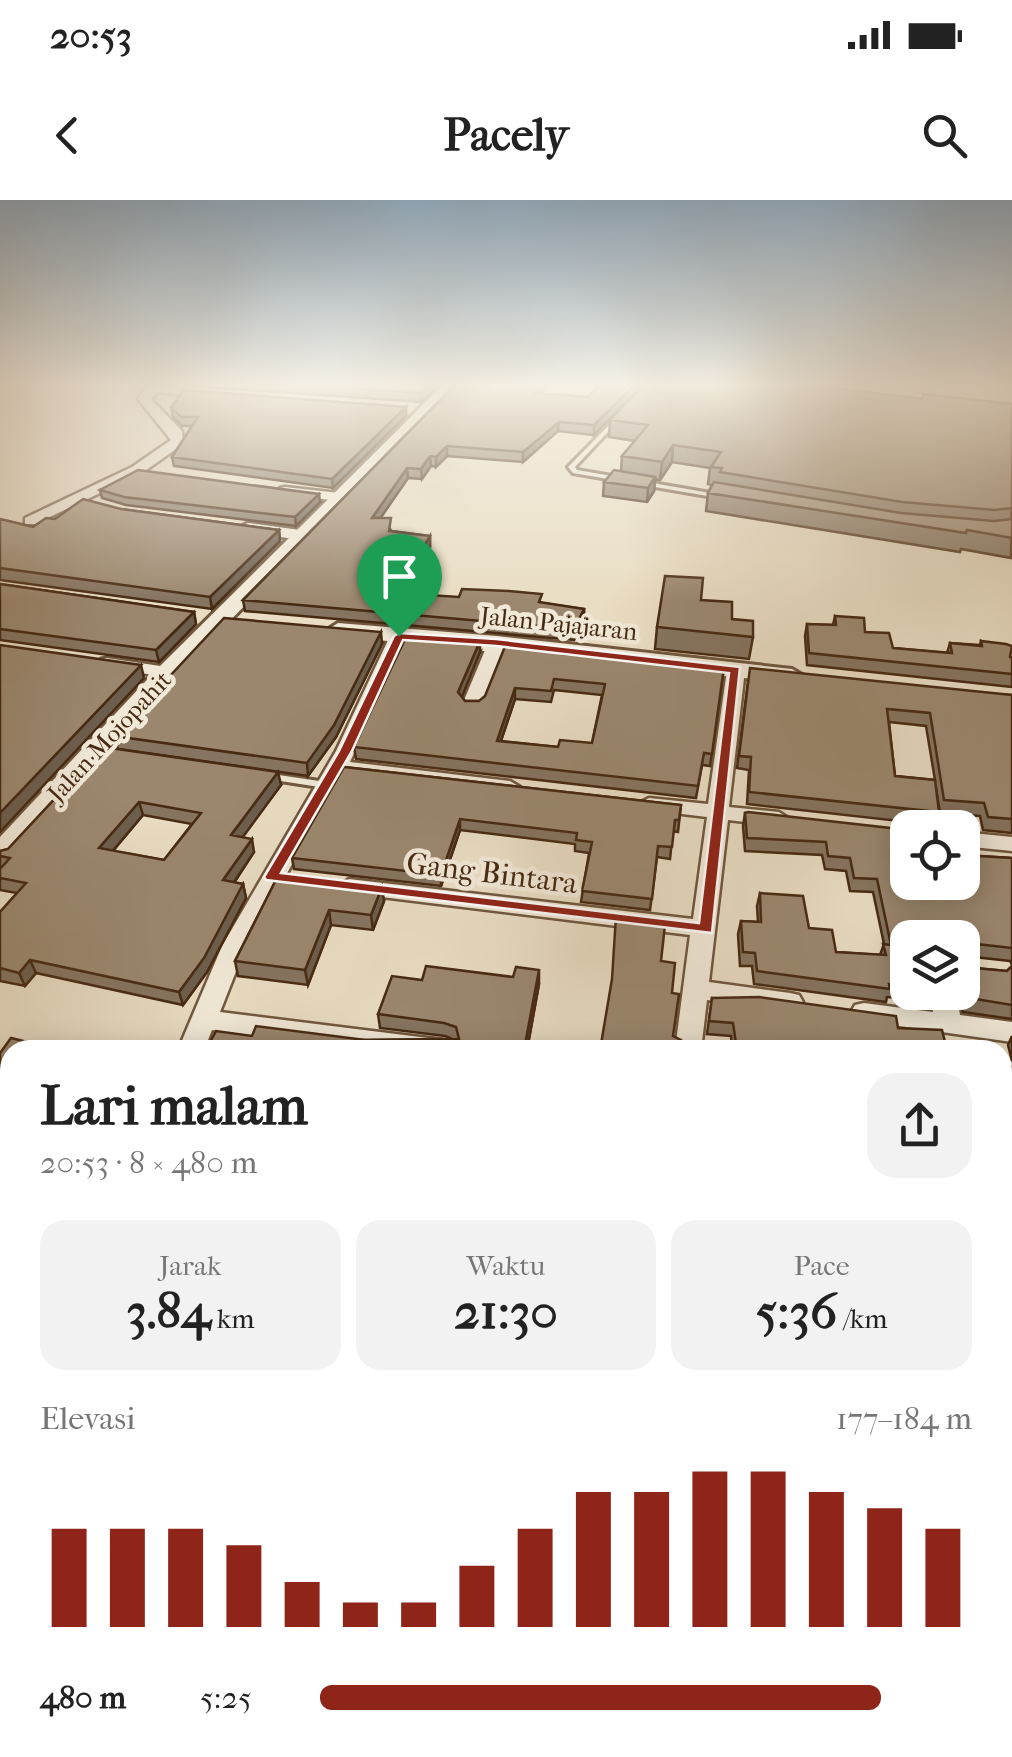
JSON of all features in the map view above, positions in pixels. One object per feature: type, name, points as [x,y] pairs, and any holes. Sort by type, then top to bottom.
[{"type":"street","points":[[30,520],[137,470],[156,457]]},
{"type":"street","name":"Jalan Mojopahit","points":[[0,854],[104,753],[210,618],[339,497],[375,457]]},
{"type":"street","points":[[137,470],[156,473]]},
{"type":"street","points":[[272,489],[339,497]]},
{"type":"street","points":[[76,499],[101,506]]},
{"type":"street","points":[[233,526],[300,535]]},
{"type":"street","points":[[210,618],[255,622]]},
{"type":"street","name":"Jalan Pajajaran","points":[[309,628],[496,642],[815,678]]},
{"type":"street","points":[[195,1040],[202,1019],[281,878],[399,636]]},
{"type":"street","points":[[472,705],[496,642]]},
{"type":"street","points":[[92,661],[166,672]]},
{"type":"street","points":[[689,1040],[736,670]]},
{"type":"street","points":[[331,776],[533,790]]},
{"type":"street","points":[[624,801],[795,821]]},
{"type":"street","points":[[980,841],[1012,844]]},
{"type":"street","name":"Gang Bintara","points":[[331,884],[706,929]]},
{"type":"street","points":[[696,989],[1012,1032]]},
{"type":"street","points":[[946,1010],[948,1023]]},
{"type":"street","points":[[202,1019],[366,1040]]},
{"type":"lane","points":[[580,457],[571,466],[576,472],[726,498]]},
{"type":"lane","points":[[249,774],[331,776]]},
{"type":"building","points":[[172,457],[355,457],[332,479]]},
{"type":"building","points":[[384,457],[430,457],[421,469],[407,468],[372,518],[391,518],[389,531],[430,536],[396,593],[459,597],[462,589],[509,591],[542,594],[539,602],[584,609],[574,629],[243,600]]},
{"type":"building","points":[[626,457],[665,457],[662,462]]},
{"type":"building","points":[[718,457],[1012,457],[1012,508],[902,502],[720,472],[722,468],[711,467]]},
{"type":"building","points":[[138,470],[319,494],[295,517],[124,497],[100,490]]},
{"type":"building","points":[[614,470],[655,477],[648,488],[604,482]]},
{"type":"building","points":[[714,482],[901,513],[1012,519],[1012,538],[708,493]]},
{"type":"building","points":[[83,499],[121,509],[279,530],[210,597],[0,568],[0,519],[33,527],[46,518],[55,519]]},
{"type":"building","points":[[665,576],[703,578],[701,600],[732,602],[732,619],[753,621],[753,637],[657,627]]},
{"type":"building","points":[[0,584],[194,612],[156,650],[0,629]]},
{"type":"building","points":[[835,616],[864,618],[865,632],[889,633],[893,648],[952,653],[950,643],[1006,644],[1012,646],[1012,674],[809,653],[807,624],[836,625]]},
{"type":"building","points":[[224,618],[381,632],[334,725],[307,763],[114,736]]},
{"type":"building","points":[[407,635],[480,641],[458,692],[465,701],[479,701],[485,696],[506,644],[564,650],[562,654],[724,667],[712,754],[704,753],[698,786],[354,747]],"holes":[[[554,679],[605,684],[592,743],[560,740],[558,747],[497,741],[515,688],[551,691]]]},
{"type":"building","points":[[0,645],[141,665],[0,813]]},
{"type":"building","points":[[750,668],[1012,695],[1012,819],[988,817],[984,803],[944,800],[930,713],[887,709],[895,776],[935,780],[939,810],[749,792],[751,757],[739,756]]},
{"type":"building","points":[[103,747],[278,772],[231,835],[252,839],[223,880],[243,884],[204,958],[179,992],[30,960],[19,973],[0,968],[0,912],[26,883],[0,878],[0,869],[10,858],[0,856],[0,851],[8,849]],"holes":[[[139,802],[201,813],[164,860],[99,848]]]},
{"type":"building","points":[[344,767],[681,805],[679,820],[675,820],[672,847],[658,846],[652,899],[582,891],[592,842],[576,840],[577,833],[460,819],[441,875],[292,858]]},
{"type":"building","points":[[745,813],[890,828],[890,900],[980,900],[980,856],[1012,858],[1012,948],[980,944],[980,920],[890,920],[890,940],[877,879],[854,878],[850,858],[828,856],[826,842],[747,838]]},
{"type":"building","points":[[279,874],[382,887],[371,915],[329,910],[305,970],[235,961]]},
{"type":"building","points":[[760,893],[803,896],[809,928],[832,930],[836,952],[886,955],[883,944],[890,945],[890,989],[757,971],[755,953],[743,952],[741,921],[761,922]]},
{"type":"building","points":[[616,916],[665,925],[661,961],[675,963],[672,993],[679,994],[673,1036],[681,1040],[602,1040],[612,979]]},
{"type":"building","points":[[426,966],[513,977],[516,967],[539,970],[526,1040],[365,1040],[459,1039],[456,1027],[444,1023],[378,1014],[392,976],[422,980]]},
{"type":"building","points":[[1012,966],[1012,1005],[980,1000],[980,968],[1007,971]]},
{"type":"building","points":[[759,997],[896,1016],[898,1028],[942,1030],[944,1040],[736,1040],[733,1023],[709,1021],[712,998]]},
{"type":"building","points":[[256,1026],[365,1040],[211,1040],[216,1031],[252,1036]]},
{"type":"route","points":[[399,636],[496,642],[736,670],[706,929],[272,877],[346,751],[399,636]]}]
